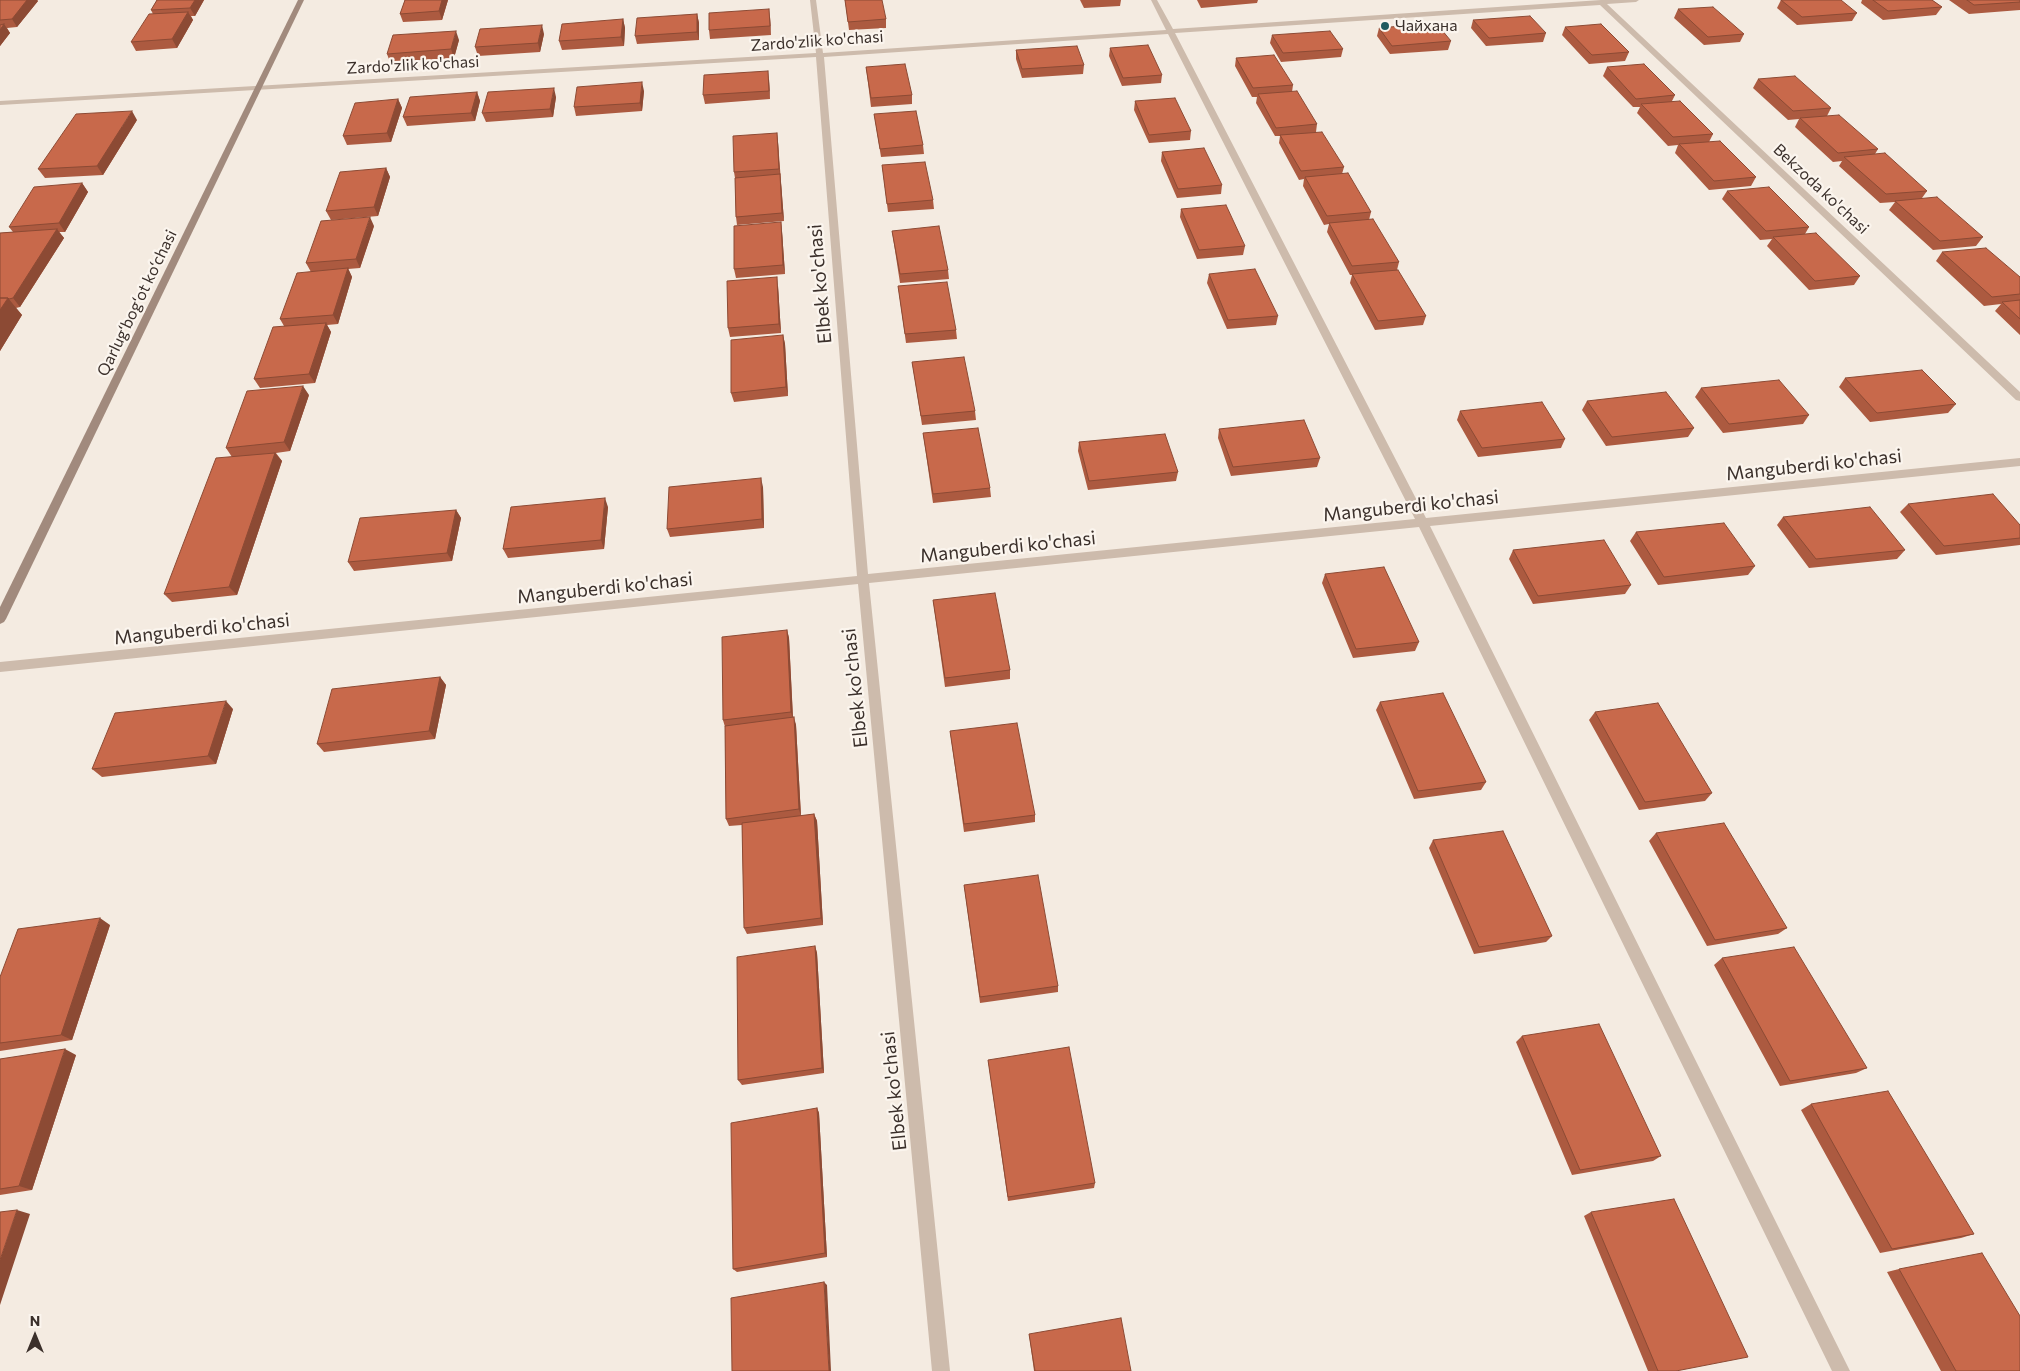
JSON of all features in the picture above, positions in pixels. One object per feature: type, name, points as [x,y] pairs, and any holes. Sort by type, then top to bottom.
[{"type":"main road","name":"Qarlug‘bog‘ot ko‘chasi","points":[[0,619],[301,0]]},
{"type":"street","name":"Elbek ko'chasi","points":[[814,0],[863,580],[941,1371]]},
{"type":"street","points":[[1154,0],[1422,522],[1841,1371]]},
{"type":"street","points":[[1481,0],[1490,10]]},
{"type":"street","name":"Zardo'zlik ko'chasi","points":[[0,103],[820,54],[1636,0]]},
{"type":"street","name":"Bekzoda ko'chasi","points":[[1601,2],[2020,398]]},
{"type":"street","name":"Manguberdi ko'chasi","points":[[0,667],[2020,462]]},
{"type":"building","points":[[0,0],[27,0],[12,19],[0,20]]},
{"type":"building","points":[[157,0],[195,0],[190,8],[151,10]]},
{"type":"building","points":[[405,0],[442,0],[439,11],[400,14]]},
{"type":"building","points":[[845,0],[882,0],[886,19],[848,22]]},
{"type":"building","points":[[1781,0],[1841,0],[1857,13],[1802,17]]},
{"type":"building","points":[[1873,0],[1932,0],[1942,7],[1888,11]]},
{"type":"building","points":[[1967,0],[2020,0],[2020,2],[1974,5]]},
{"type":"building","points":[[1713,7],[1744,34],[1708,37],[1678,9]]},
{"type":"building","points":[[769,9],[770,26],[709,30],[709,13]]},
{"type":"building","points":[[188,12],[172,39],[131,42],[149,14]]},
{"type":"building","points":[[697,14],[697,32],[635,36],[637,18]]},
{"type":"building","points":[[1530,16],[1546,33],[1489,38],[1473,20]]},
{"type":"building","points":[[623,19],[621,37],[559,41],[562,24]]},
{"type":"building","points":[[1436,23],[1451,41],[1392,46],[1379,28]]},
{"type":"building","points":[[1601,24],[1629,52],[1592,55],[1565,27]]},
{"type":"building","points":[[542,25],[538,43],[475,47],[480,29]]},
{"type":"building","points":[[456,31],[451,49],[387,54],[393,35]]},
{"type":"building","points":[[1330,31],[1343,49],[1283,53],[1272,35]]},
{"type":"building","points":[[1148,45],[1162,75],[1123,78],[1110,48]]},
{"type":"building","points":[[1077,46],[1084,65],[1022,69],[1016,50]]},
{"type":"building","points":[[1274,55],[1293,85],[1253,88],[1236,58]]},
{"type":"building","points":[[905,64],[912,95],[871,98],[866,67]]},
{"type":"building","points":[[1644,64],[1675,95],[1636,99],[1607,67]]},
{"type":"building","points":[[768,71],[769,91],[703,95],[704,75]]},
{"type":"building","points":[[1795,76],[1831,108],[1793,111],[1758,79]]},
{"type":"building","points":[[642,82],[640,103],[574,107],[577,87]]},
{"type":"building","points":[[554,88],[550,109],[482,113],[488,92]]},
{"type":"building","points":[[1297,91],[1317,124],[1276,128],[1258,94]]},
{"type":"building","points":[[477,92],[471,113],[403,117],[410,97]]},
{"type":"building","points":[[1175,98],[1191,131],[1149,135],[1135,101]]},
{"type":"building","points":[[398,99],[387,133],[343,136],[355,103]]},
{"type":"building","points":[[1680,101],[1713,134],[1673,137],[1641,104]]},
{"type":"building","points":[[132,111],[97,166],[38,169],[76,114]]},
{"type":"building","points":[[916,111],[923,145],[880,149],[874,114]]},
{"type":"building","points":[[1839,115],[1878,149],[1838,153],[1800,118]]},
{"type":"building","points":[[1322,132],[1344,167],[1301,171],[1280,135]]},
{"type":"building","points":[[777,133],[779,169],[734,172],[733,136]]},
{"type":"building","points":[[1720,141],[1756,177],[1714,181],[1679,144]]},
{"type":"building","points":[[1204,148],[1222,185],[1178,189],[1162,152]]},
{"type":"building","points":[[1885,153],[1927,191],[1886,194],[1844,157]]},
{"type":"building","points":[[925,162],[933,200],[887,204],[882,165]]},
{"type":"building","points":[[386,168],[374,207],[326,211],[340,172]]},
{"type":"building","points":[[1348,173],[1371,212],[1327,216],[1305,177]]},
{"type":"building","points":[[780,174],[782,213],[736,217],[735,178]]},
{"type":"building","points":[[82,183],[59,223],[9,227],[34,187]]},
{"type":"building","points":[[1769,187],[1809,227],[1766,231],[1727,191]]},
{"type":"building","points":[[1937,197],[1983,237],[1940,241],[1895,201]]},
{"type":"building","points":[[1226,205],[1245,246],[1199,250],[1181,209]]},
{"type":"building","points":[[370,217],[356,259],[306,263],[321,221]]},
{"type":"building","points":[[1373,219],[1399,262],[1352,266],[1329,223]]},
{"type":"building","points":[[781,222],[783,265],[734,269],[734,226]]},
{"type":"building","points":[[939,226],[948,270],[900,274],[892,231]]},
{"type":"building","points":[[57,229],[13,298],[0,298],[0,233]]},
{"type":"building","points":[[1816,233],[1860,276],[1815,281],[1773,237]]},
{"type":"building","points":[[1986,248],[2020,277],[2020,294],[1992,297],[1942,252]]},
{"type":"building","points":[[348,268],[333,315],[280,319],[297,273]]},
{"type":"building","points":[[1255,269],[1278,316],[1228,320],[1209,274]]},
{"type":"building","points":[[1398,270],[1426,316],[1378,321],[1352,274]]},
{"type":"building","points":[[777,277],[779,324],[728,328],[727,281]]},
{"type":"building","points":[[947,282],[956,330],[905,334],[898,286]]},
{"type":"building","points":[[0,298],[8,298],[0,310]]},
{"type":"building","points":[[2020,300],[2020,319],[2002,302]]},
{"type":"building","points":[[326,323],[309,374],[254,379],[273,327]]},
{"type":"building","points":[[783,335],[786,387],[731,393],[731,340]]},
{"type":"building","points":[[964,357],[975,411],[921,416],[912,362]]},
{"type":"building","points":[[1922,370],[1956,404],[1877,413],[1845,378]]},
{"type":"building","points":[[1779,380],[1809,415],[1729,424],[1701,388]]},
{"type":"building","points":[[303,386],[284,442],[226,448],[247,391]]},
{"type":"building","points":[[1666,392],[1694,428],[1612,437],[1587,401]]},
{"type":"building","points":[[1542,402],[1565,439],[1482,448],[1460,411]]},
{"type":"building","points":[[1304,420],[1320,458],[1233,467],[1219,429]]},
{"type":"building","points":[[978,428],[990,488],[933,494],[923,433]]},
{"type":"building","points":[[1165,434],[1178,472],[1089,481],[1079,442]]},
{"type":"building","points":[[275,453],[229,587],[164,594],[216,458]]},
{"type":"building","points":[[761,478],[762,519],[667,529],[669,487]]},
{"type":"building","points":[[1993,494],[2020,525],[2020,538],[1944,546],[1908,504]]},
{"type":"building","points":[[605,498],[601,540],[503,549],[511,507]]},
{"type":"building","points":[[1870,507],[1905,550],[1816,559],[1783,517]]},
{"type":"building","points":[[456,510],[447,553],[348,562],[360,518]]},
{"type":"building","points":[[1724,523],[1755,566],[1664,577],[1636,532]]},
{"type":"building","points":[[1604,540],[1631,585],[1538,596],[1513,550]]},
{"type":"building","points":[[1384,567],[1419,642],[1356,649],[1325,574]]},
{"type":"building","points":[[995,593],[1010,670],[945,678],[933,600]]},
{"type":"building","points":[[787,630],[791,712],[723,720],[722,637]]},
{"type":"building","points":[[440,677],[429,731],[317,744],[332,689]]},
{"type":"building","points":[[1443,693],[1486,782],[1418,791],[1380,702]]},
{"type":"building","points":[[226,701],[208,756],[92,769],[115,713]]},
{"type":"building","points":[[1658,703],[1712,793],[1645,802],[1595,712]]},
{"type":"building","points":[[794,717],[799,809],[726,819],[725,726]]},
{"type":"building","points":[[1017,723],[1035,815],[964,824],[950,731]]},
{"type":"building","points":[[814,814],[821,918],[744,928],[742,823]]},
{"type":"building","points":[[1724,823],[1787,928],[1715,940],[1656,833]]},
{"type":"building","points":[[1503,831],[1552,936],[1479,947],[1433,840]]},
{"type":"building","points":[[1038,875],[1058,986],[980,997],[964,885]]},
{"type":"building","points":[[100,918],[61,1035],[0,1043],[0,977],[18,929]]},
{"type":"building","points":[[815,946],[822,1068],[738,1080],[737,957]]},
{"type":"building","points":[[1794,947],[1867,1068],[1790,1081],[1722,958]]},
{"type":"building","points":[[1599,1024],[1661,1156],[1580,1170],[1522,1036]]},
{"type":"building","points":[[1069,1047],[1095,1183],[1008,1197],[988,1060]]},
{"type":"building","points":[[65,1049],[19,1186],[0,1189],[0,1059]]},
{"type":"building","points":[[1888,1091],[1974,1234],[1892,1249],[1811,1104]]},
{"type":"building","points":[[817,1108],[825,1253],[733,1269],[731,1123]]},
{"type":"building","points":[[1674,1199],[1748,1357],[1676,1371],[1658,1371],[1591,1212]]},
{"type":"building","points":[[17,1210],[0,1260],[0,1212]]},
{"type":"building","points":[[1982,1253],[2020,1316],[2020,1371],[1956,1371],[1899,1269]]},
{"type":"building","points":[[824,1282],[829,1371],[732,1371],[731,1298]]},
{"type":"building","points":[[1121,1318],[1131,1371],[1035,1371],[1029,1334]]},
{"type":"place","name":"Чайхана","points":[[1385,26]]}]
